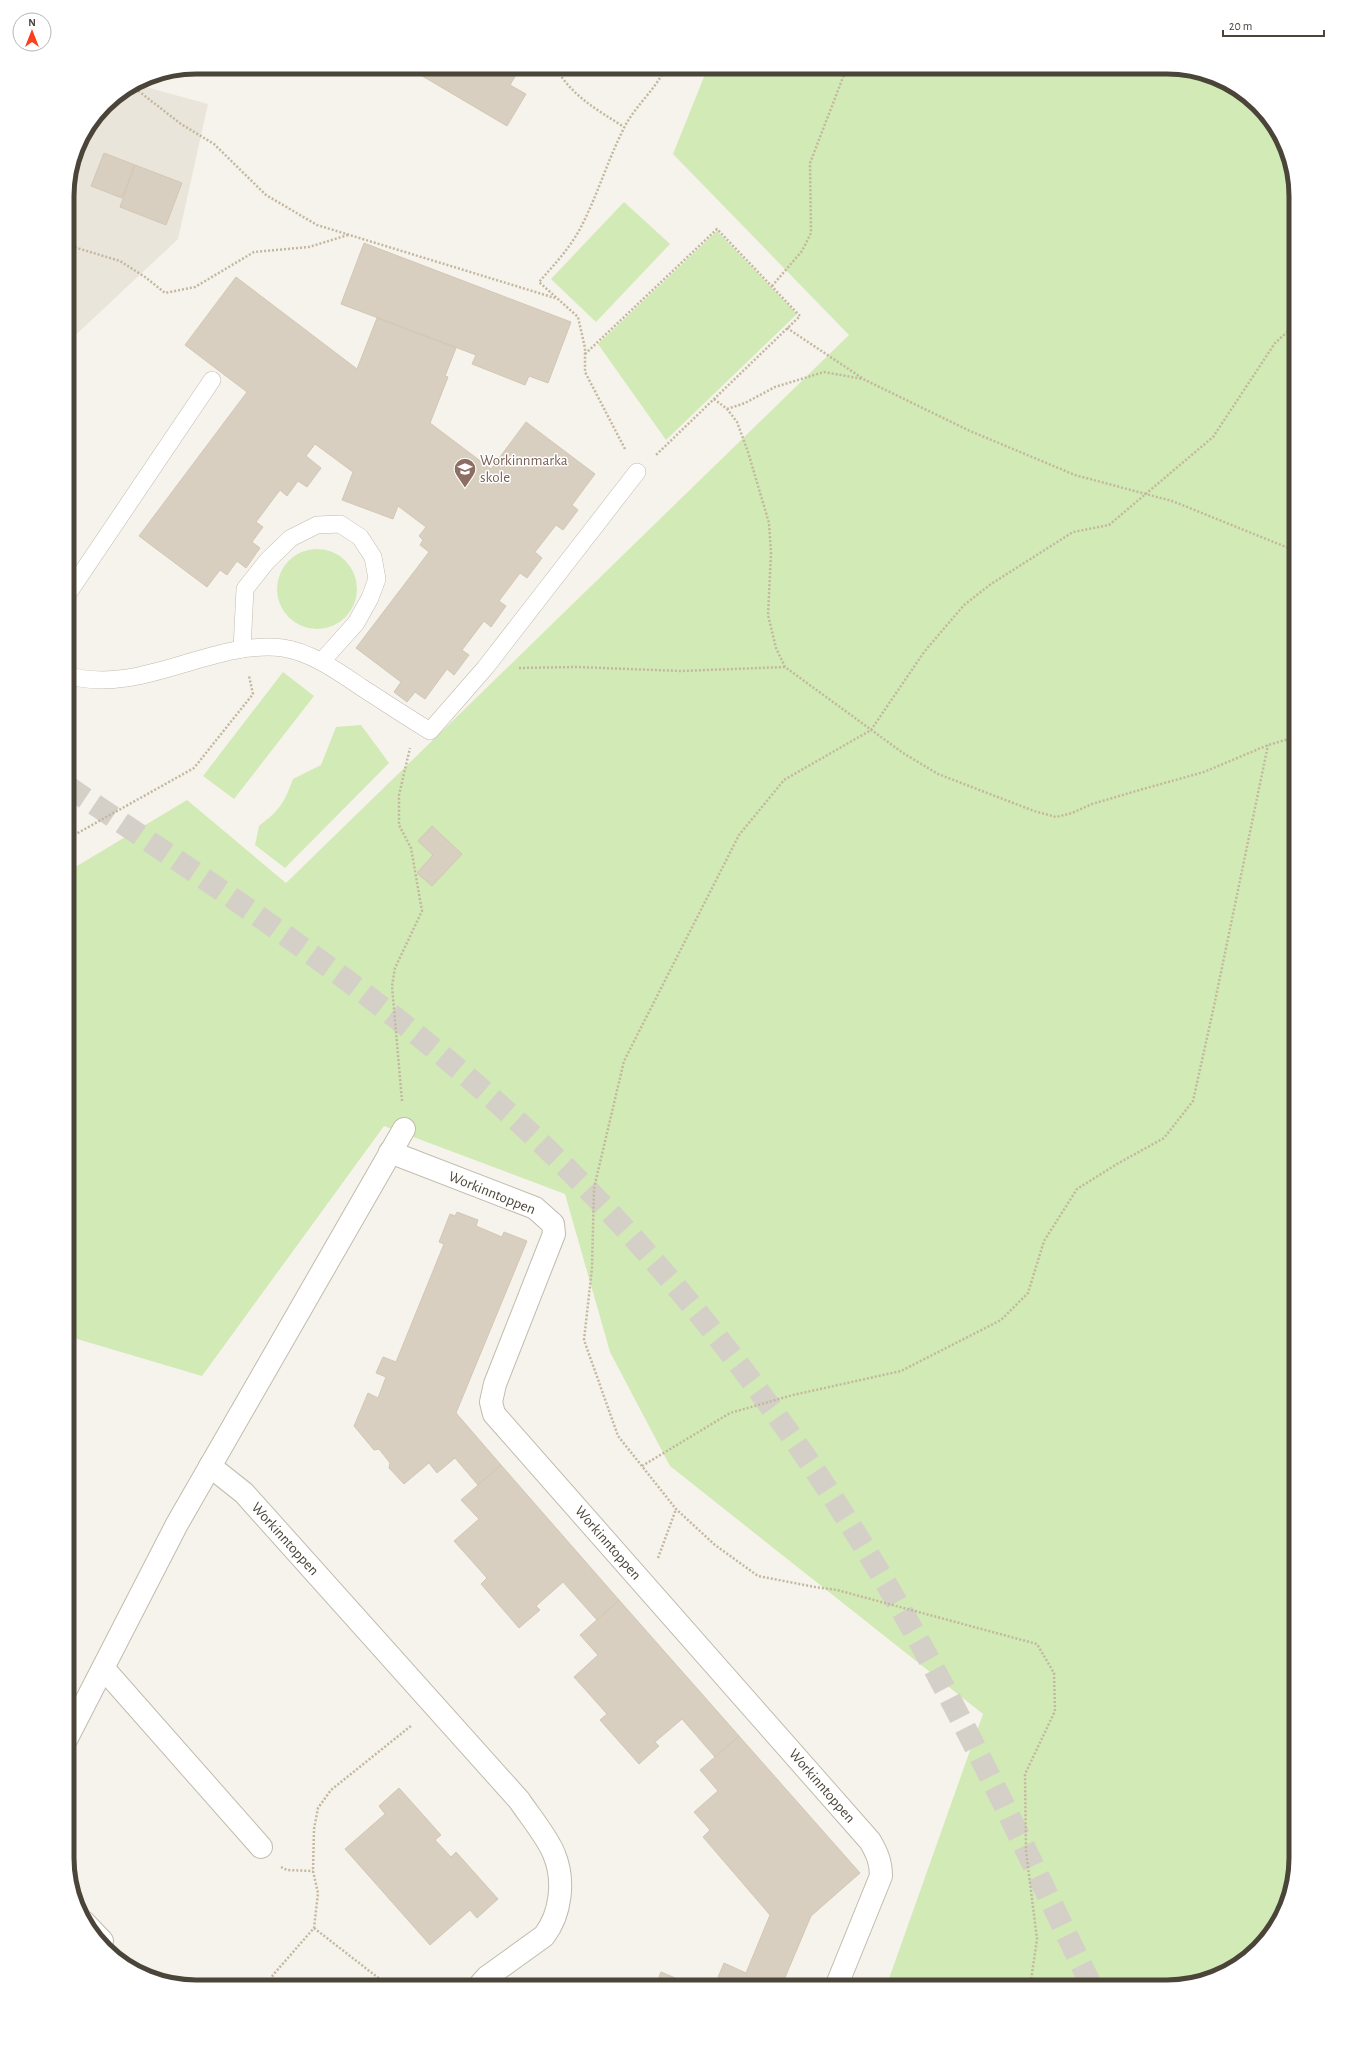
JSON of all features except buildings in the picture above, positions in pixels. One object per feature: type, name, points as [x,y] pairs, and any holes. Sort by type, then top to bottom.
[{"type":"street","points":[[74,1725],[104,1669],[176,1524],[404,1129]]},
{"type":"street","name":"Workinntoppen","points":[[390,1152],[535,1208],[553,1224],[554,1234],[495,1384],[491,1402],[494,1414],[870,1841],[881,1865],[880,1876],[839,1980]]},
{"type":"street","name":"Workinntoppen","points":[[210,1466],[244,1493],[519,1800],[554,1853],[559,1872],[560,1896],[557,1911],[549,1930],[544,1936],[484,1980]]},
{"type":"street","points":[[104,1669],[261,1847]]},
{"type":"lane","points":[[74,585],[212,380]]},
{"type":"lane","points":[[74,677],[116,680],[242,649],[284,648],[322,661],[430,732],[484,668],[637,472]]},
{"type":"lane","points":[[242,649],[245,590],[268,561],[291,538],[317,525],[340,524],[360,537],[373,558],[377,579],[370,598],[356,623],[322,661]]},
{"type":"path","points":[[559,74],[571,90],[590,106],[624,127]]},
{"type":"path","points":[[585,354],[717,229],[800,316],[637,472],[585,372],[585,354],[578,317],[539,282],[562,256],[580,228],[624,127],[637,106],[662,74]]},
{"type":"path","points":[[772,286],[802,251],[811,232],[810,164],[844,74]]},
{"type":"path","points":[[137,90],[181,124],[214,144],[266,195],[317,225],[558,299]]},
{"type":"path","points":[[74,247],[120,261],[146,277],[165,293],[195,287],[254,252],[309,247],[348,235]]},
{"type":"path","points":[[787,328],[865,380],[970,431],[1075,475],[1172,501],[1289,548]]},
{"type":"path","points":[[1031,1980],[1037,1939],[1026,1851],[1025,1774],[1055,1711],[1054,1673],[1037,1644],[837,1590],[758,1576],[715,1545],[676,1509],[618,1436],[584,1340],[592,1268],[594,1188],[624,1061],[739,835],[784,780],[871,730],[924,652],[964,605],[991,584],[1073,532],[1110,525],[1213,437],[1275,342],[1289,330]]},
{"type":"path","points":[[727,409],[745,403],[775,387],[824,372],[865,380]]},
{"type":"path","points":[[714,399],[727,409],[737,422],[748,452],[768,523],[771,553],[768,615],[776,648],[785,667],[903,753],[938,774],[1034,811],[1056,817],[1072,813],[1092,804],[1204,772],[1268,746],[1289,739]]},
{"type":"path","points":[[74,835],[194,768],[253,694],[242,649]]},
{"type":"path","points":[[484,668],[577,667],[681,671],[785,667]]},
{"type":"path","points":[[404,1129],[392,986],[395,968],[422,911],[411,848],[399,825],[399,795],[415,722]]},
{"type":"path","points":[[642,1466],[730,1413],[792,1395],[901,1371],[1001,1320],[1028,1293],[1044,1241],[1077,1189],[1117,1164],[1164,1138],[1193,1101],[1268,746]]},
{"type":"path","points":[[648,1588],[676,1509]]},
{"type":"path","points":[[270,1980],[314,1928],[318,1893],[313,1871],[314,1829],[318,1808],[331,1790],[436,1707]]},
{"type":"path","points":[[314,1928],[381,1980]]},
{"type":"shaded area","points":[[143,86],[208,104],[178,239],[74,336],[74,188],[78,164],[83,149],[94,128],[99,122],[128,94]]},
{"type":"green space","points":[[705,74],[1175,74],[1207,80],[1235,94],[1248,104],[1273,135],[1285,164],[1289,196],[1289,1858],[1285,1890],[1280,1905],[1264,1932],[1241,1955],[1228,1964],[1199,1976],[1168,1980],[888,1980],[983,1714],[670,1466],[610,1352],[565,1194],[384,1126],[202,1376],[74,1338],[74,868],[187,800],[286,883],[849,335],[673,154]]},
{"type":"green space","points":[[624,202],[670,244],[596,322],[551,279]]},
{"type":"green space","points":[[717,231],[797,314],[666,440],[598,344]]},
{"type":"green space","points":[[317,549],[332,552],[345,561],[354,574],[357,589],[354,604],[345,617],[332,626],[317,629],[302,626],[289,617],[280,604],[277,589],[280,574],[289,561],[302,552]]},
{"type":"green space","points":[[283,672],[314,696],[234,799],[203,776]]},
{"type":"green space","points":[[361,725],[389,763],[285,868],[255,845],[259,826],[280,806],[293,779],[321,765],[336,727]]},
{"type":"tunnel","points":[[74,791],[225,893],[380,1005],[478,1086],[536,1138],[592,1194],[646,1252],[697,1312],[746,1374],[793,1438],[837,1504],[878,1570],[963,1723],[1089,1980]]},
{"type":"place","name":"Workinnmarka skole","points":[[465,488]]}]
